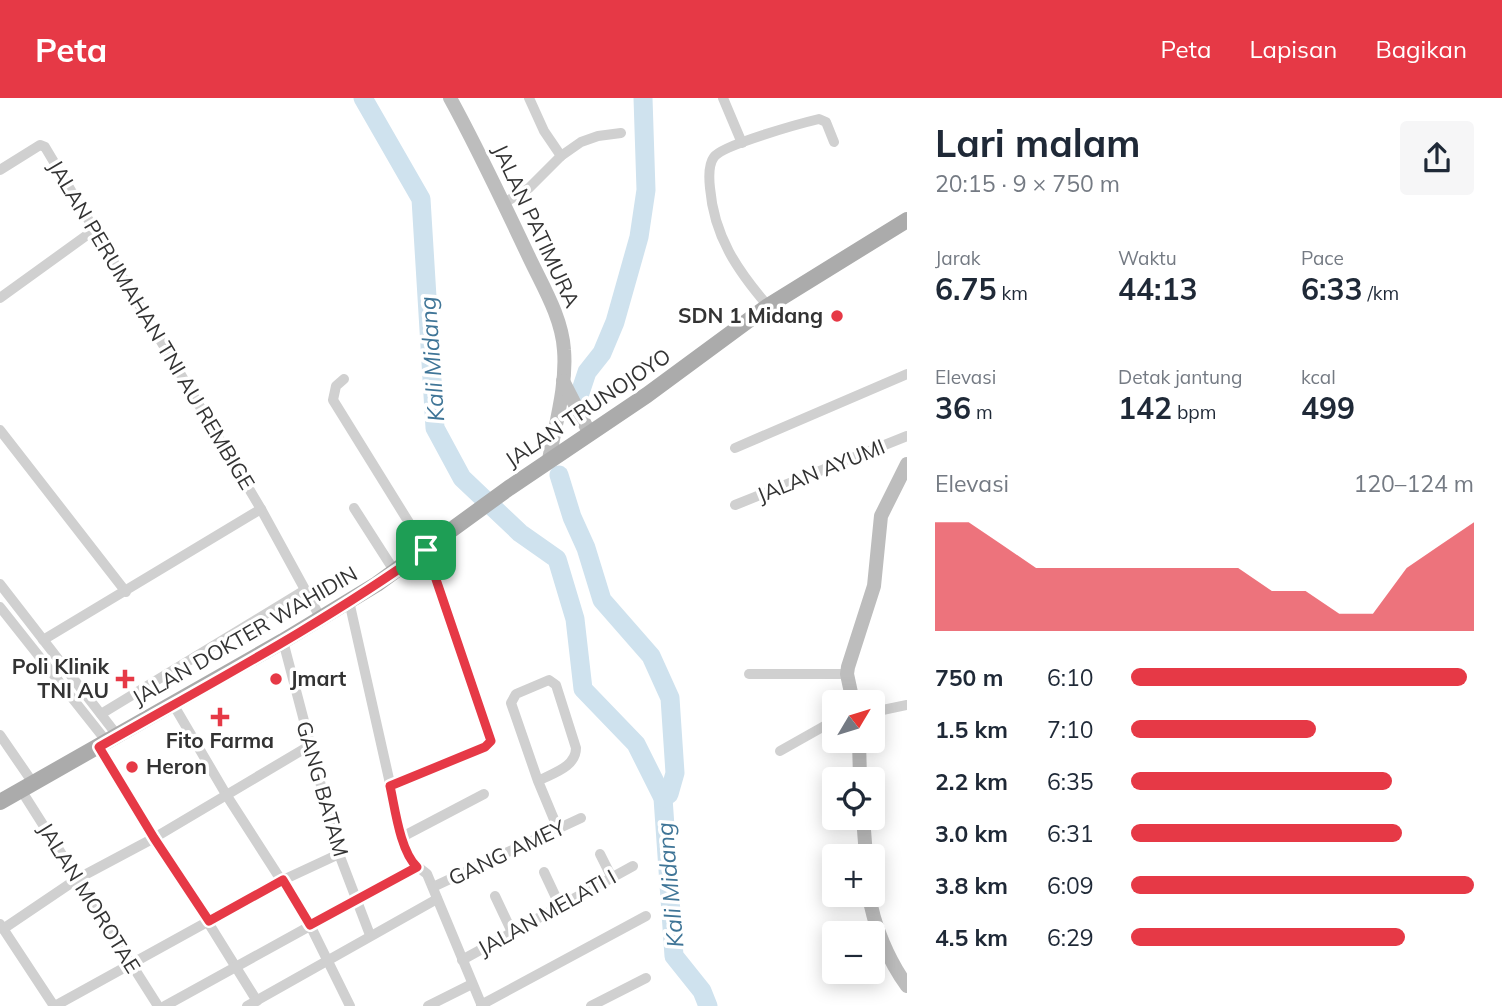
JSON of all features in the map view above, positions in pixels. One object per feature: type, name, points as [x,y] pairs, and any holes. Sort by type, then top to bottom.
[{"type":"main road","name":"JALAN TRUNOJOYO","points":[[503,493],[768,306],[907,220]]},
{"type":"main road","name":"JALAN DOKTER WAHIDIN","points":[[0,802],[349,601],[395,572],[503,493]]},
{"type":"street","name":"JALAN PATIMURA","points":[[450,98],[504,203],[552,305],[562,336],[565,352],[563,381],[549,460]]},
{"type":"street","points":[[529,98],[544,131],[561,156]]},
{"type":"street","points":[[723,98],[742,143]]},
{"type":"street","points":[[768,306],[720,238],[712,207],[709,171],[713,158],[718,153],[742,143],[819,119],[826,122],[834,142]]},
{"type":"street","points":[[504,203],[528,188],[561,156],[589,138],[621,134]]},
{"type":"street","name":"JALAN PERUMAHAN TNI AU REMBIGE","points":[[0,170],[33,147],[45,147],[261,509],[320,618]]},
{"type":"street","points":[[0,299],[94,230]]},
{"type":"street","points":[[735,448],[907,374]]},
{"type":"street","points":[[344,379],[336,387],[333,400],[426,550],[491,741],[485,747],[390,786]]},
{"type":"street","points":[[563,381],[590,434]]},
{"type":"street","points":[[0,430],[126,592]]},
{"type":"street","name":"JALAN AYUMI","points":[[735,505],[907,436]]},
{"type":"street","points":[[850,690],[847,674],[852,650],[874,586],[881,516],[907,464]]},
{"type":"street","points":[[354,508],[395,572]]},
{"type":"street","name":"JALAN PERUMAHAN TNI AU REMBIGE","points":[[43,640],[261,509]]},
{"type":"street","points":[[0,583],[101,714],[108,741],[154,838],[236,965],[252,1003],[437,899]]},
{"type":"street","points":[[101,714],[305,590]]},
{"type":"street","points":[[349,601],[402,837],[411,859],[417,867],[424,870],[433,887],[481,1006],[646,916]]},
{"type":"street","points":[[0,607],[108,741]]},
{"type":"street","name":"GANG BATAM","points":[[283,640],[339,854],[370,935]]},
{"type":"street","points":[[749,674],[847,674]]},
{"type":"street","points":[[538,781],[565,767],[576,755],[556,685],[549,680],[526,689],[512,699],[538,781],[558,829]]},
{"type":"street","points":[[173,704],[226,796],[310,925],[350,1006]]},
{"type":"street","points":[[886,709],[907,705]]},
{"type":"street","points":[[780,751],[822,727]]},
{"type":"street","name":"JALAN MOROTAE","points":[[0,735],[77,879],[158,1006]]},
{"type":"street","points":[[309,746],[154,838],[77,879],[2,926],[55,1006],[283,880],[339,854]]},
{"type":"street","points":[[402,837],[484,794]]},
{"type":"street","name":"GANG AMEY","points":[[433,887],[581,818]]},
{"type":"street","points":[[600,853],[612,878]]},
{"type":"street","name":"JALAN MELATI I","points":[[462,960],[633,866]]},
{"type":"street","points":[[165,1006],[417,867]]},
{"type":"street","points":[[544,872],[560,906]]},
{"type":"street","points":[[495,896],[512,932]]},
{"type":"street","points":[[871,907],[884,943],[907,986]]},
{"type":"street","points":[[591,1006],[646,978]]},
{"type":"street","points":[[428,1006],[472,985]]},
{"type":"waterway","name":"Kali Midang","points":[[363,98],[421,199],[435,428],[462,478],[520,533],[557,559],[575,619],[583,689],[636,744],[663,798],[674,956],[702,991],[708,1006]]},
{"type":"waterway","points":[[579,396],[587,372],[602,353],[615,322],[639,237],[646,190],[643,98]]},
{"type":"waterway","points":[[559,475],[602,600],[651,656],[670,698],[675,773],[669,794],[663,798]]},
{"type":"place","name":"SDN 1 Midang","points":[[837,316]]},
{"type":"place","name":"Poli Klinik TNI AU","points":[[125,679]]},
{"type":"place","name":"Jmart","points":[[276,679]]},
{"type":"place","name":"Fito Farma","points":[[220,717]]},
{"type":"place","name":"Heron","points":[[132,767]]},
{"type":"route","points":[[426,550],[491,741],[485,747],[390,786],[402,837],[417,867],[310,925],[283,880],[209,921],[154,838],[99,747],[377,584],[426,550]]}]
